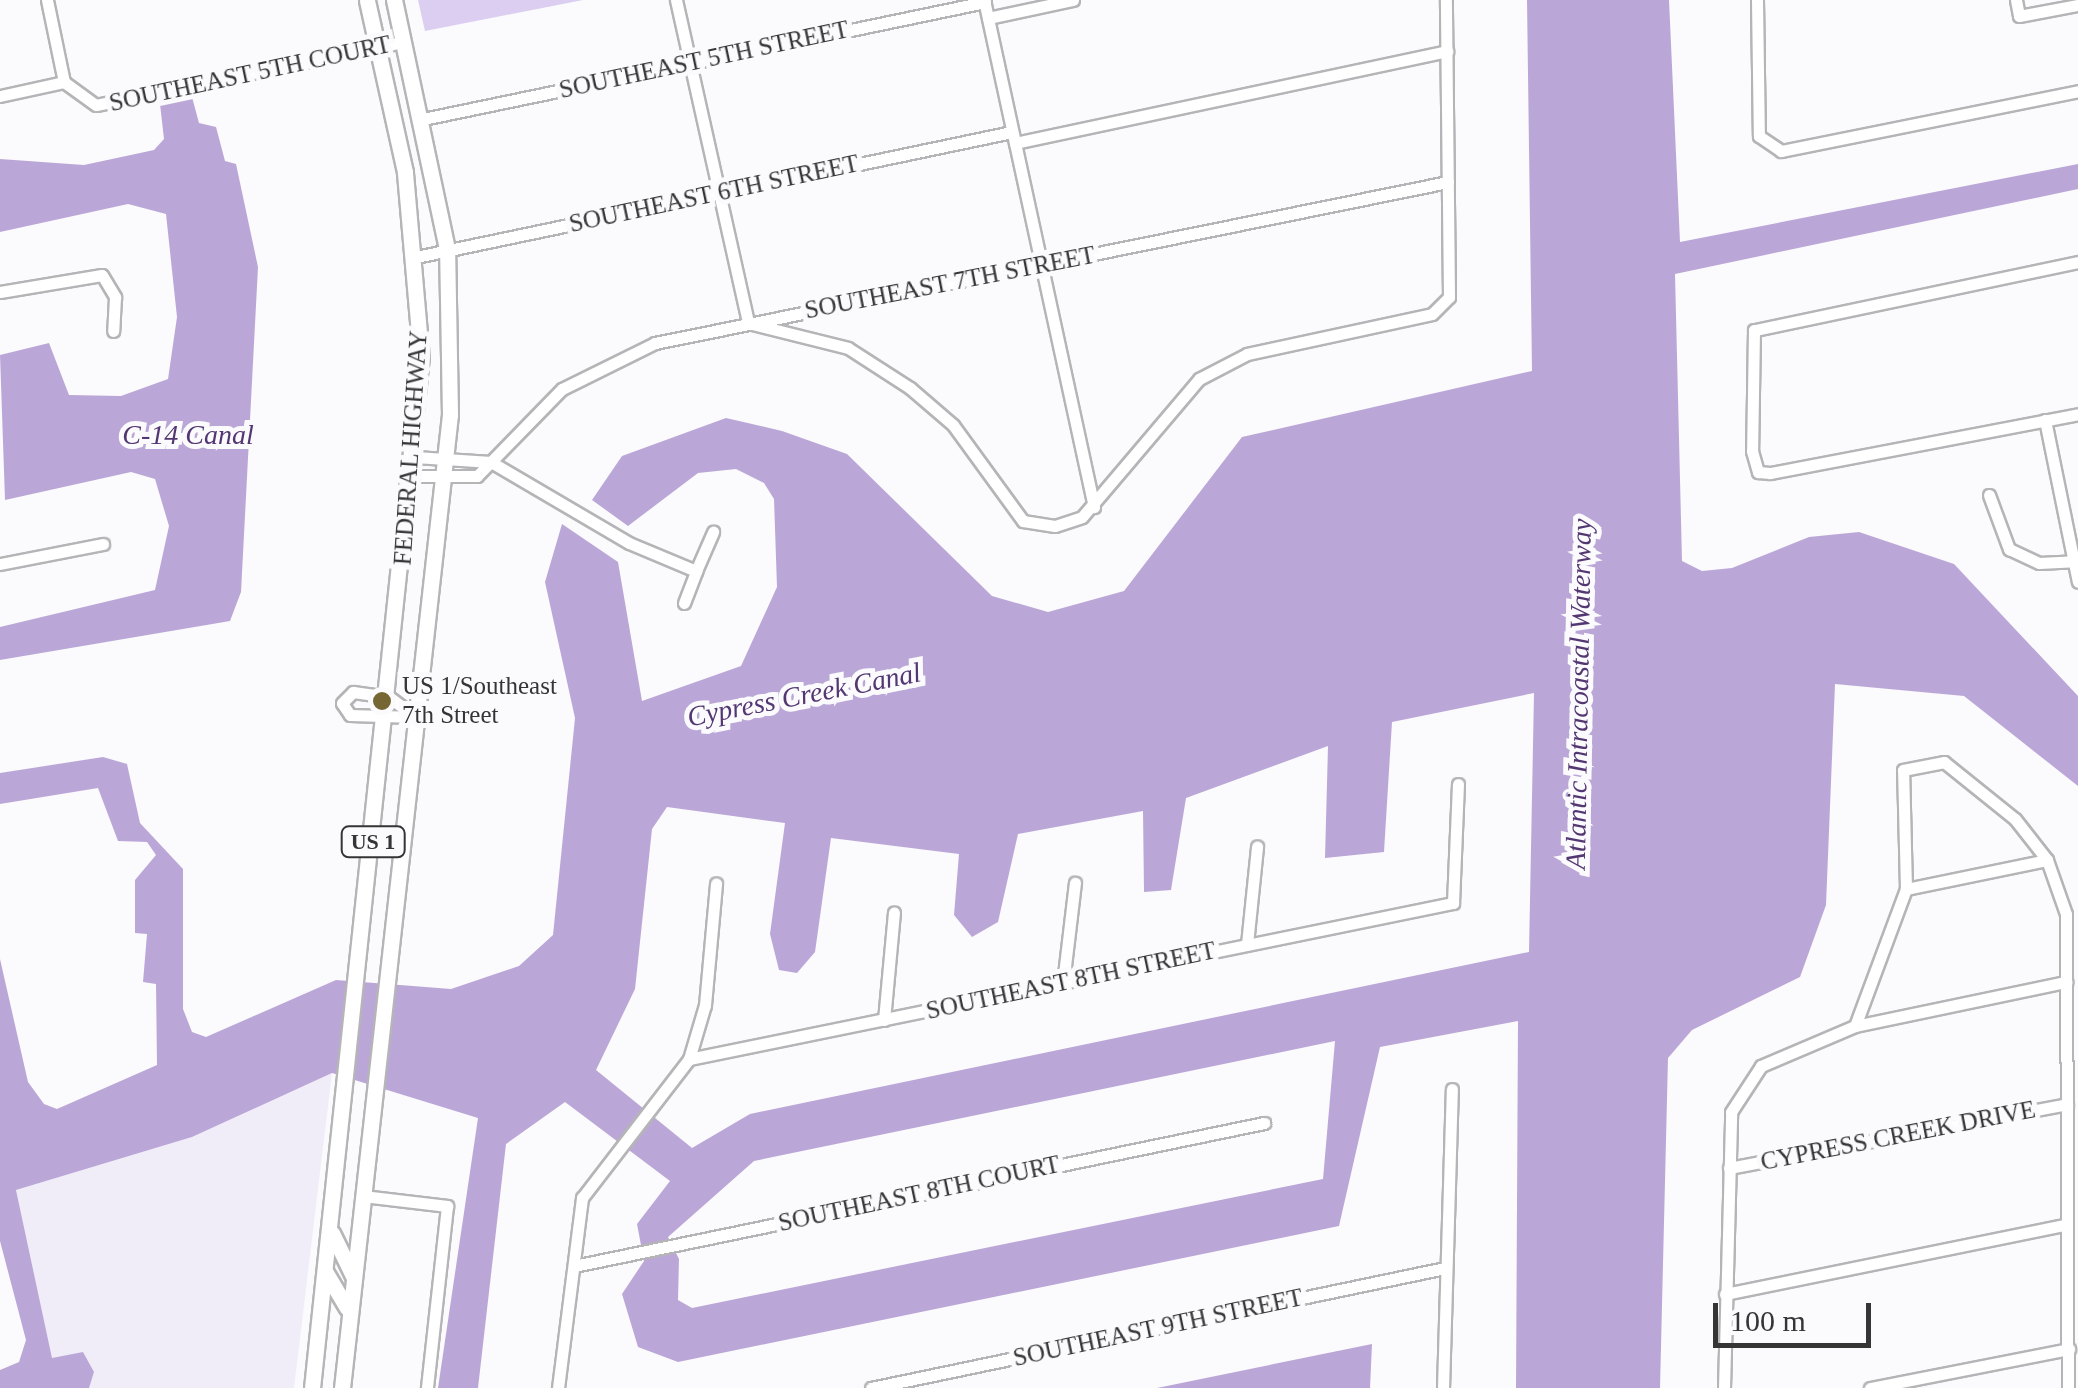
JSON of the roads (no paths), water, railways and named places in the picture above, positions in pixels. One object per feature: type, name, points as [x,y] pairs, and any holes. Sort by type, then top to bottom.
[{"type":"main road","name":"FEDERAL HIGHWAY","points":[[312,1388],[415,457],[416,257],[367,0]]},
{"type":"main road","name":"FEDERAL HIGHWAY","points":[[342,1388],[446,458],[447,250],[394,0]]},
{"type":"main road","points":[[330,1224],[354,1278]]},
{"type":"main road","points":[[325,1271],[349,1317]]},
{"type":"street","points":[[0,96],[64,82],[47,0]]},
{"type":"street","points":[[676,0],[748,324],[848,348],[910,388],[953,424],[1023,521],[1054,526],[1094,507],[1182,395],[1225,363],[1432,314],[1449,297],[1446,0]]},
{"type":"street","points":[[988,18],[1073,0]]},
{"type":"street","points":[[1759,0],[1764,146],[1781,151],[2078,92]]},
{"type":"street","points":[[2016,0],[2019,16],[2078,5]]},
{"type":"street","points":[[984,1],[1094,507]]},
{"type":"street","name":"SOUTHEAST 5TH STREET","points":[[422,119],[984,1]]},
{"type":"street","name":"SOUTHEAST 5TH COURT","points":[[64,82],[96,106],[404,42]]},
{"type":"street","name":"SOUTHEAST 6TH STREET","points":[[416,257],[718,193],[1447,51]]},
{"type":"street","name":"SOUTHEAST 7TH STREET","points":[[413,476],[477,476],[538,408],[592,370],[655,343],[1448,182]]},
{"type":"street","points":[[2078,262],[1754,330],[1758,472],[2078,414]]},
{"type":"street","points":[[0,292],[102,275],[115,297],[113,330]]},
{"type":"street","points":[[2045,420],[2078,582]]},
{"type":"street","points":[[415,457],[491,462],[628,543],[696,571]]},
{"type":"street","points":[[1989,495],[2009,549],[2040,563],[2074,560]]},
{"type":"street","points":[[684,603],[713,532]]},
{"type":"street","points":[[0,564],[104,544]]},
{"type":"street","points":[[353,692],[389,696],[416,717],[387,720],[350,715],[342,704],[353,692]]},
{"type":"street","points":[[1854,1026],[1906,889],[1903,770],[1944,762],[1974,781],[2047,860],[2066,914],[2064,1225],[2068,1388]]},
{"type":"street","name":"SOUTHEAST 8TH STREET","points":[[689,1059],[1453,903],[1458,784]]},
{"type":"street","points":[[1247,944],[1258,847]]},
{"type":"street","points":[[1906,889],[2047,860]]},
{"type":"street","points":[[558,1388],[582,1198],[612,1148],[659,1105],[689,1059],[705,1005],[716,883]]},
{"type":"street","points":[[1063,983],[1075,883]]},
{"type":"street","points":[[884,1020],[894,912]]},
{"type":"street","points":[[1724,1388],[1731,1112],[1761,1066],[1854,1026],[2066,982]]},
{"type":"street","points":[[1443,1388],[1452,1089]]},
{"type":"street","name":"CYPRESS CREEK DRIVE","points":[[1729,1168],[2067,1104]]},
{"type":"street","name":"SOUTHEAST 8TH COURT","points":[[574,1266],[1264,1123]]},
{"type":"street","points":[[363,1196],[447,1206],[427,1388]]},
{"type":"street","points":[[1726,1294],[2064,1225]]},
{"type":"street","name":"SOUTHEAST 9TH STREET","points":[[870,1388],[1445,1268]]},
{"type":"street","points":[[1870,1388],[2069,1349]]},
{"type":"water","points":[[1527,0],[1669,0],[1680,242],[2078,164],[2078,189],[1675,274],[1682,561],[1702,571],[1732,568],[1809,537],[1859,532],[1954,564],[2078,696],[2078,786],[1964,696],[1835,684],[1826,905],[1800,977],[1692,1030],[1668,1058],[1660,1388],[1516,1388],[1518,1021],[1380,1047],[1339,1226],[678,1362],[638,1347],[622,1294],[644,1261],[637,1224],[670,1181],[565,1102],[506,1144],[478,1388],[438,1388],[478,1118],[332,1073],[192,1137],[16,1190],[52,1358],[83,1352],[94,1372],[89,1388],[0,1388],[0,1370],[19,1362],[26,1340],[0,1241],[0,959],[28,1082],[44,1104],[57,1109],[157,1065],[156,984],[143,982],[147,934],[135,933],[135,880],[156,855],[147,842],[118,841],[98,788],[0,804],[0,773],[103,757],[127,764],[140,823],[183,869],[183,1009],[192,1032],[206,1037],[336,980],[451,989],[519,966],[553,935],[575,718],[545,582],[562,524],[618,562],[642,701],[741,666],[777,587],[774,499],[764,483],[736,469],[698,473],[628,526],[592,500],[622,456],[726,418],[782,431],[847,454],[992,596],[1048,612],[1124,591],[1242,437],[1532,371]],"holes":[[[1534,693],[1529,952],[750,1114],[692,1148],[596,1070],[635,989],[652,829],[667,807],[785,823],[770,934],[779,970],[797,973],[815,952],[831,838],[959,854],[954,915],[972,937],[998,922],[1018,834],[1143,811],[1144,892],[1171,890],[1186,798],[1328,746],[1325,858],[1384,852],[1392,722]],[[1335,1041],[1323,1179],[692,1308],[678,1300],[679,1259],[668,1237],[754,1161]]]},
{"type":"water","name":"C-14 Canal","points":[[192,97],[199,123],[216,127],[225,161],[236,164],[258,267],[241,592],[230,621],[0,660],[0,627],[155,590],[169,526],[155,479],[131,472],[5,500],[0,355],[49,343],[69,395],[121,396],[168,379],[177,317],[166,214],[128,204],[0,232],[0,159],[84,165],[154,150],[164,139],[160,104]]},
{"type":"water","points":[[1372,1344],[1370,1388],[1157,1388]]},
{"type":"place","name":"US 1/Southeast 7th Street","points":[[382,701]]},
{"type":"water label","name":"Atlantic Intracoastal Waterway","points":[[1579,694]]},
{"type":"water label","name":"Cypress Creek Canal","points":[[804,695]]}]
